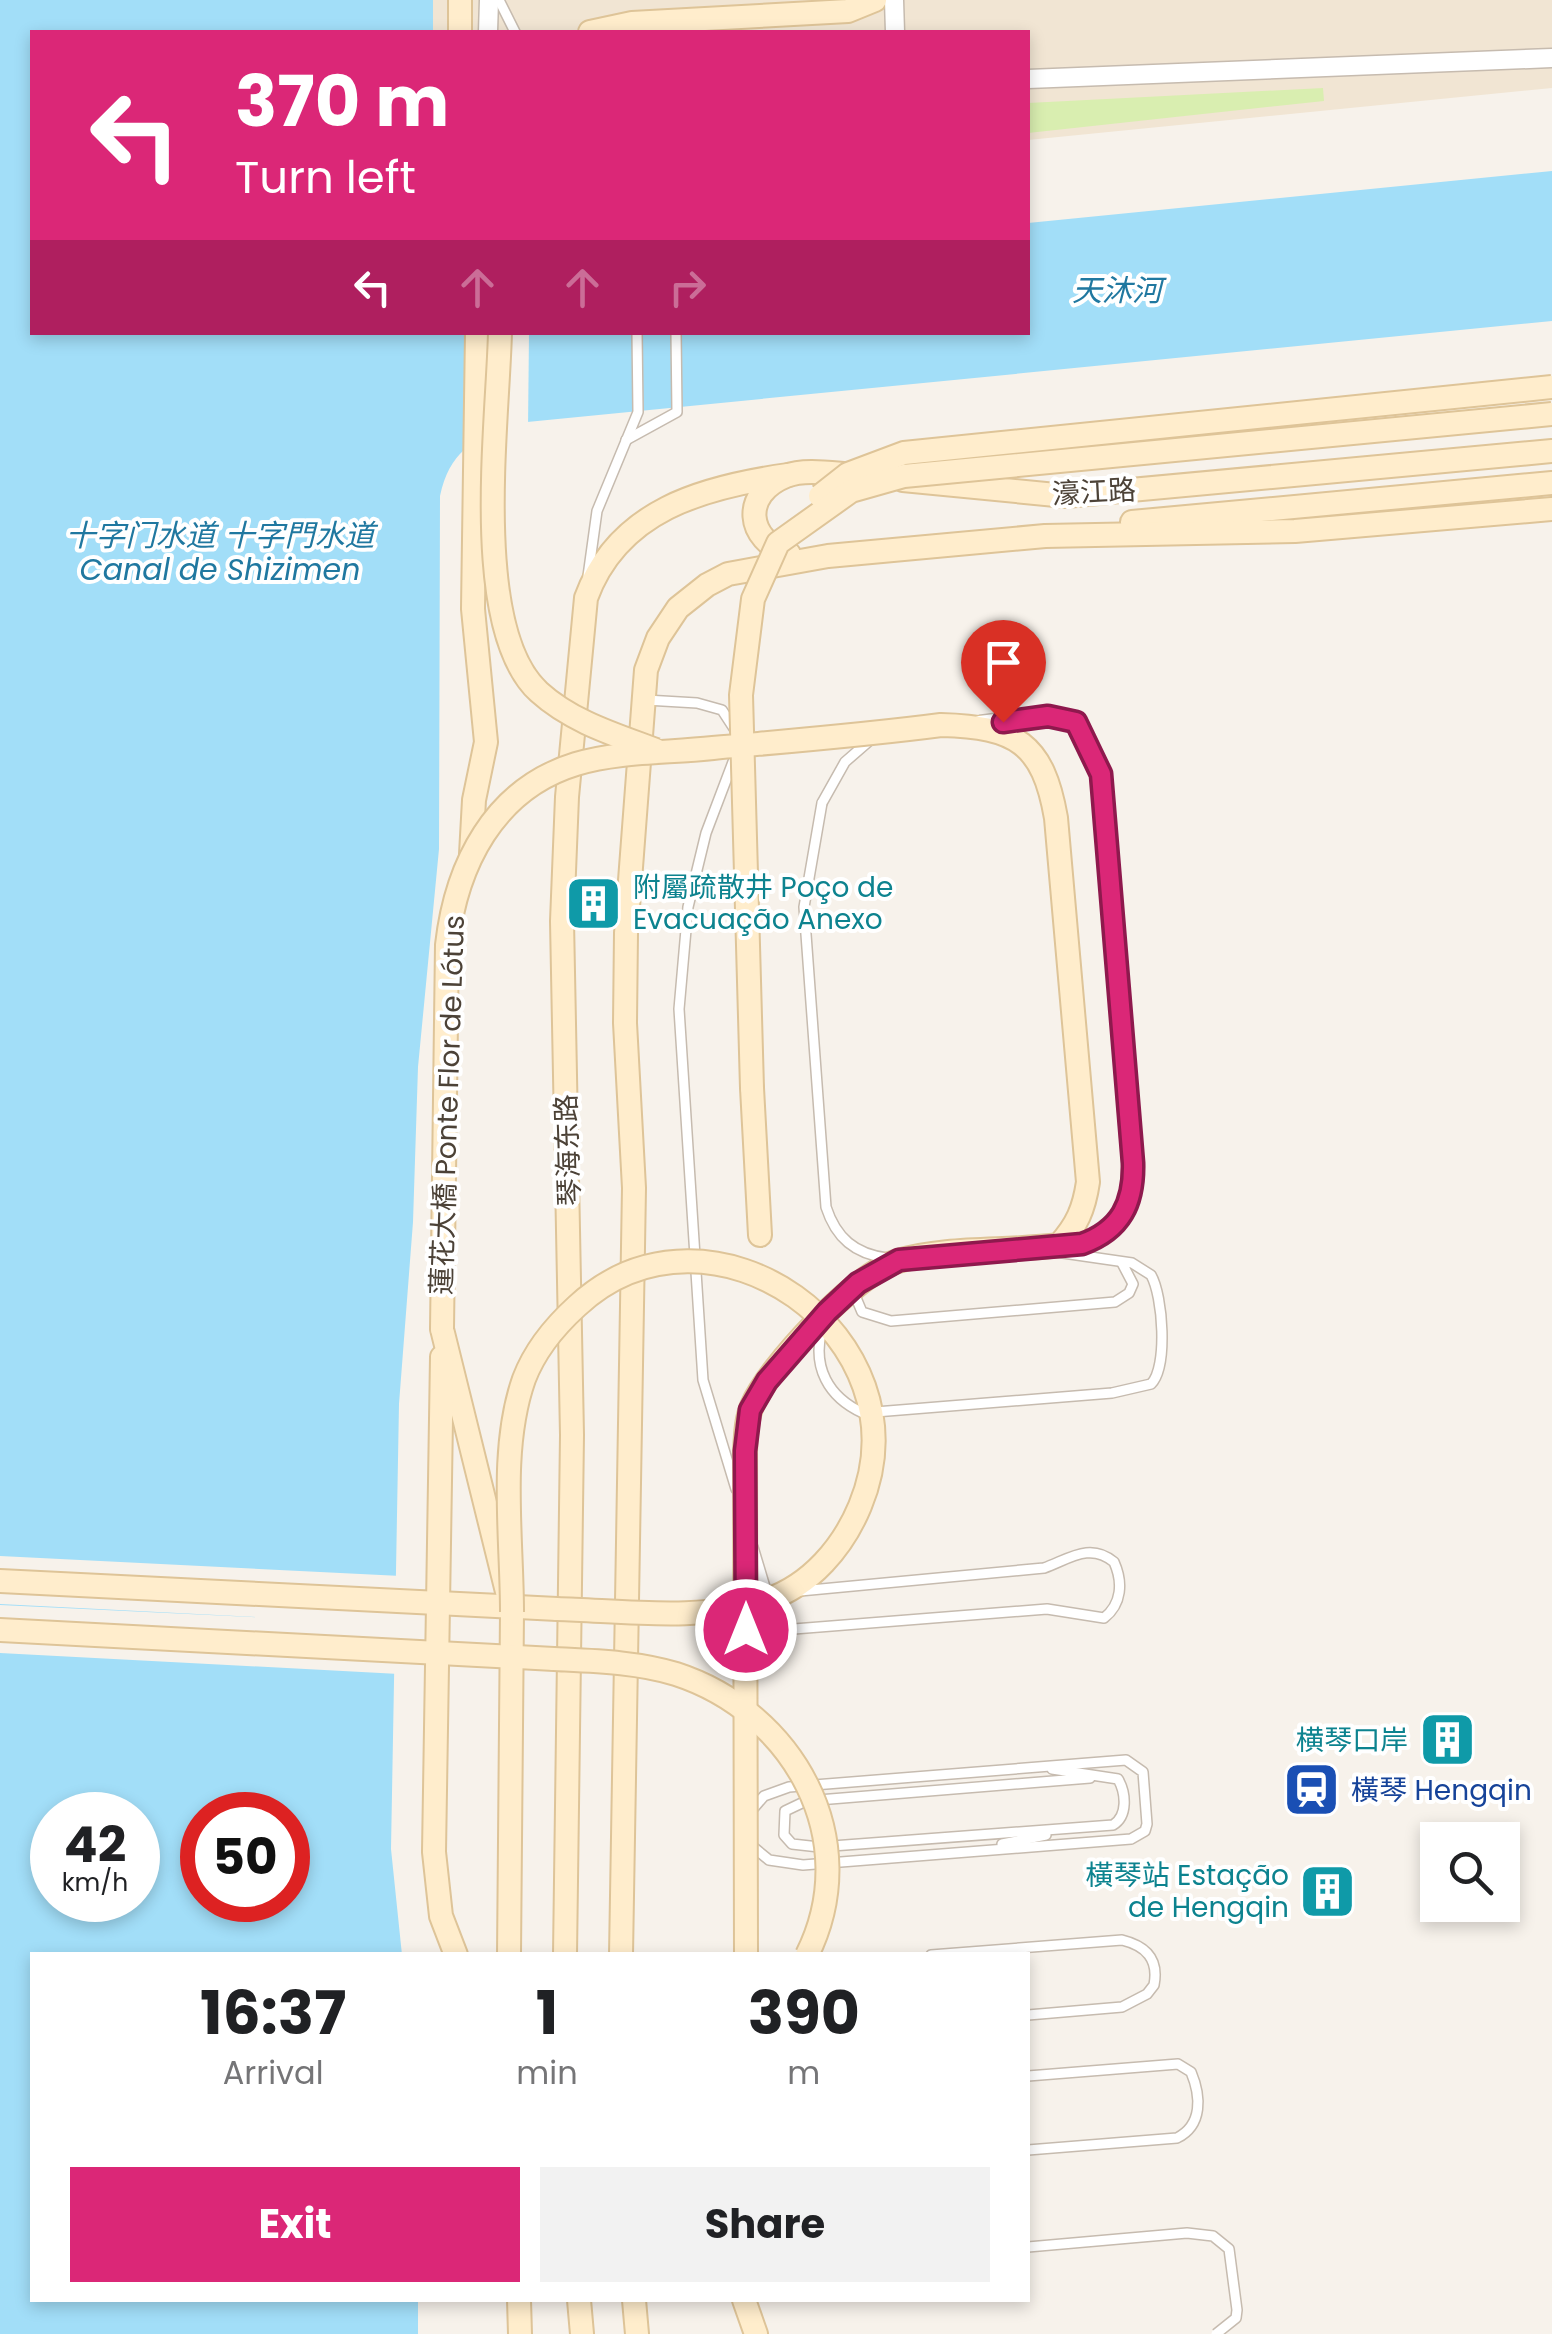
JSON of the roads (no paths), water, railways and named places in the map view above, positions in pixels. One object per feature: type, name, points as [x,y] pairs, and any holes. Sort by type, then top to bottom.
[{"type":"main road","points":[[460,0],[460,30]]},
{"type":"main road","points":[[600,30],[632,24],[861,9],[875,0]]},
{"type":"main road","points":[[470,854],[474,800],[486,742],[472,590],[477,335]]},
{"type":"main road","points":[[500,335],[496,590],[511,648],[536,689],[558,707],[664,753]]},
{"type":"main road","points":[[760,1235],[741,695],[752,599],[778,542],[816,498],[848,474],[904,453],[1552,387]]},
{"type":"main road","points":[[778,542],[852,491],[904,476],[1552,414]]},
{"type":"main road","name":"濠江路","points":[[788,475],[870,476],[1066,496],[1272,480],[1552,450]]},
{"type":"main road","points":[[788,475],[764,489],[756,502],[756,530],[767,546],[787,554],[828,556]]},
{"type":"main road","name":"琴海东路","points":[[566,1952],[572,1416],[562,921],[567,797],[586,598],[596,570],[618,542],[660,509],[699,492],[788,475]]},
{"type":"main road","points":[[620,1952],[634,1188],[625,1023],[626,933],[646,670],[658,638],[678,608],[706,585],[728,574],[828,556],[1045,536],[1273,506],[1552,482]]},
{"type":"main road","points":[[1045,536],[1296,531],[1552,509]]},
{"type":"main road","name":"蓮花大橋 Ponte Flor de Lótus","points":[[455,1952],[441,1916],[434,1852],[446,945],[451,910],[470,854],[502,809],[548,774],[595,760],[941,725],[976,726]]},
{"type":"main road","points":[[746,1952],[745,1451],[750,1410],[767,1381],[858,1283],[885,1266],[916,1257],[1049,1247],[1076,1227],[1088,1182],[1056,818],[1048,778],[1036,756],[1004,732],[976,726]]},
{"type":"main road","name":"蓮花大橋 Ponte Flor de Lótus","points":[[0,1581],[498,1606],[517,1606],[662,1613],[734,1608],[770,1599],[804,1580],[844,1538],[865,1493],[872,1466],[873,1438],[867,1396],[856,1367],[823,1318],[774,1282],[726,1266],[693,1262],[647,1266],[616,1277],[564,1317],[524,1378],[513,1430],[511,1465],[512,1538],[512,1557],[512,1575],[512,1593],[512,1612],[509,1952]]},
{"type":"main road","name":"蓮花大橋 Ponte Flor de Lótus","points":[[442,1329],[512,1612]]},
{"type":"main road","points":[[0,1630],[593,1661],[645,1667],[702,1684],[731,1699],[775,1736],[814,1794],[822,1819],[828,1880],[825,1909],[809,1952]]},
{"type":"main road","points":[[519,2302],[520,2334]]},
{"type":"main road","points":[[579,2302],[582,2334]]},
{"type":"main road","points":[[634,2302],[637,2334]]},
{"type":"main road","points":[[745,2302],[756,2334]]},
{"type":"street","points":[[488,30],[489,0]]},
{"type":"street","points":[[894,0],[895,30]]},
{"type":"street","points":[[1030,79],[1552,58]]},
{"type":"street","points":[[976,726],[1048,716],[1076,722],[1101,774],[1134,1184],[1112,1230],[1082,1244],[1049,1247]]},
{"type":"lane","points":[[499,0],[514,30]]},
{"type":"lane","points":[[586,598],[597,511],[638,412],[637,335]]},
{"type":"lane","points":[[626,440],[677,412],[676,335]]},
{"type":"lane","points":[[643,700],[698,703],[722,710],[737,733],[737,752],[706,833],[688,907],[679,1010],[703,1380],[765,1587]]},
{"type":"lane","points":[[868,742],[845,762],[822,804],[804,907],[826,1207],[839,1235],[852,1247],[873,1256],[916,1257]]},
{"type":"lane","points":[[827,1312],[819,1341],[821,1372],[846,1406],[863,1413],[1131,1391],[1156,1379],[1162,1353],[1155,1282],[1140,1265],[1049,1247]]},
{"type":"lane","points":[[858,1283],[854,1298],[868,1316],[910,1320],[1115,1302],[1129,1294],[1133,1284],[1120,1261]]},
{"type":"lane","points":[[746,1568],[761,1586],[791,1592],[1044,1568],[1080,1552],[1094,1552],[1114,1562],[1119,1598],[1104,1618],[1047,1608],[794,1630],[764,1638],[746,1661]]},
{"type":"lane","points":[[1134,1762],[1143,1772],[1145,1831],[1132,1839],[803,1865],[769,1860],[748,1829],[764,1796],[789,1787],[1134,1762]]},
{"type":"lane","points":[[1041,1767],[1090,1778]]},
{"type":"lane","points":[[1090,1778],[1118,1779],[1124,1813],[1113,1825],[819,1847],[792,1844],[782,1825],[785,1811],[806,1801],[1090,1778]]},
{"type":"lane","points":[[962,1852],[1083,1828]]},
{"type":"lane","points":[[969,1952],[1122,1940],[1144,1949],[1156,1967],[1154,1985],[1135,2002],[1030,2015]]},
{"type":"lane","points":[[1030,2076],[1178,2064],[1191,2072],[1194,2080],[1198,2118],[1194,2126],[1177,2138],[1030,2150]]},
{"type":"lane","points":[[1030,2247],[1187,2233],[1212,2236],[1229,2249],[1237,2310],[1236,2318],[1216,2334]]},
{"type":"water","name":"十字门水道 十字門水道 Canal de Shizimen","points":[[0,0],[433,0],[433,30],[30,30],[30,335],[1030,335],[1030,223],[1552,171],[1552,321],[517,423],[466,448],[450,467],[440,496],[439,849],[418,1067],[413,1222],[399,1404],[391,1849],[402,1952],[30,1952],[30,2302],[418,2302],[418,2334],[0,2334]]},
{"type":"place","name":"附屬疏散井 Poço de Evacuação Anexo","points":[[594,903]]},
{"type":"place","name":"横琴口岸","points":[[1447,1740]]},
{"type":"place","name":"橫琴 Hengqin","points":[[1312,1790]]},
{"type":"place","name":"橫琴站 Estação de Hengqin","points":[[1328,1891]]},
{"type":"water label","name":"天沐河","points":[[1117,290]]}]
